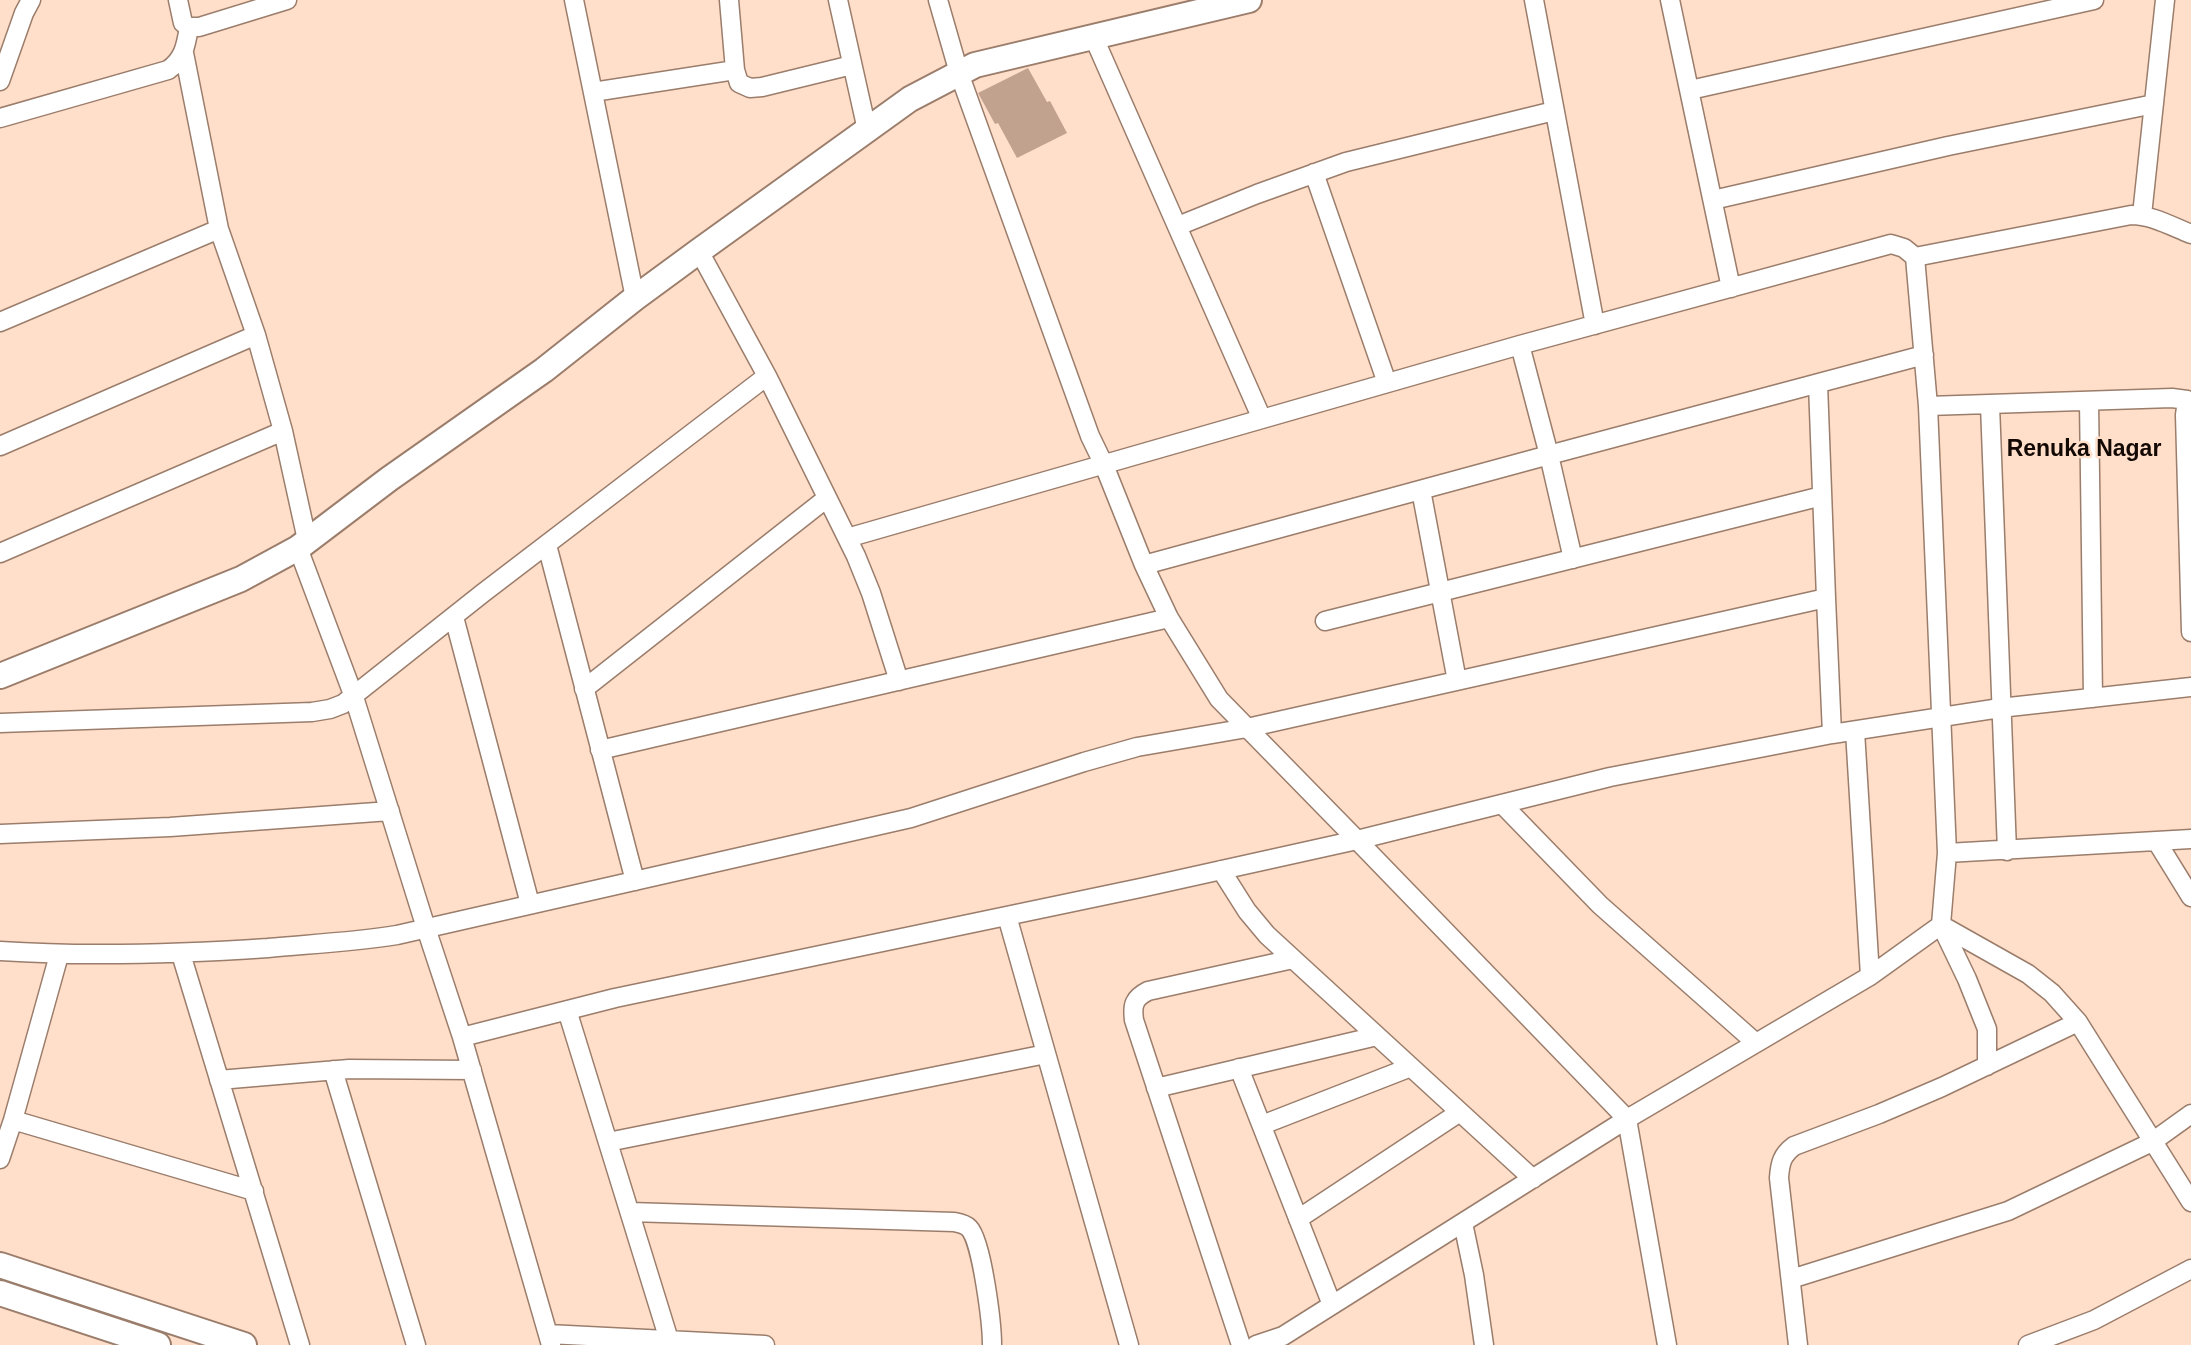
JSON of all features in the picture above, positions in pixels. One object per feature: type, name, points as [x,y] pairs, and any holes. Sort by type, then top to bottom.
[{"type":"main road","points":[[0,676],[242,579],[302,544],[544,370],[635,298],[910,99],[975,65],[1249,0]]},
{"type":"main road","points":[[0,1265],[244,1345]]},
{"type":"main road","points":[[0,1293],[158,1345]]},
{"type":"street","points":[[0,81],[31,0]]},
{"type":"street","points":[[178,0],[183,23],[189,27],[199,27],[287,0]]},
{"type":"street","points":[[574,0],[635,298]]},
{"type":"street","points":[[729,0],[735,69],[739,83],[750,88],[852,65]]},
{"type":"street","points":[[838,0],[867,130]]},
{"type":"street","points":[[938,0],[959,73],[1090,436],[1143,565],[1169,618],[1219,699],[1627,1119],[1667,1345]]},
{"type":"street","points":[[1534,0],[1595,324]]},
{"type":"street","points":[[1670,0],[1731,288]]},
{"type":"street","points":[[1690,90],[2094,0]]},
{"type":"street","points":[[2142,215],[2165,0]]},
{"type":"street","points":[[0,118],[168,69],[177,64],[184,52],[189,27]]},
{"type":"street","points":[[1094,38],[1262,419]]},
{"type":"street","points":[[184,52],[219,229],[256,335],[283,431],[302,544],[354,697],[462,1037],[550,1340],[670,1340],[765,1345]]},
{"type":"street","points":[[593,92],[735,69]]},
{"type":"street","points":[[1713,200],[1948,146],[2154,104]]},
{"type":"street","points":[[1178,226],[1346,162],[1554,111]]},
{"type":"street","points":[[1314,173],[1387,383]]},
{"type":"street","points":[[1915,257],[2111,218],[2142,215],[2191,234]]},
{"type":"street","points":[[0,322],[219,229]]},
{"type":"street","points":[[847,538],[1595,324],[1891,244],[1904,248],[1915,257],[1928,406],[1947,853],[1941,925],[1987,1029],[1987,1066]]},
{"type":"street","points":[[699,251],[767,376],[847,538],[871,593],[900,681]]},
{"type":"street","points":[[0,446],[256,335]]},
{"type":"street","points":[[1520,345],[1573,559]]},
{"type":"street","points":[[1143,565],[1924,355]]},
{"type":"street","points":[[0,723],[312,712],[343,704],[767,376]]},
{"type":"street","points":[[1818,384],[1832,734]]},
{"type":"street","points":[[1928,406],[2172,398],[2189,400],[2185,415],[2191,632]]},
{"type":"street","points":[[2090,401],[2092,698]]},
{"type":"street","points":[[1990,405],[2007,851]]},
{"type":"street","points":[[0,553],[283,431]]},
{"type":"street","points":[[1420,490],[1457,681]]},
{"type":"street","points":[[1325,621],[1822,496]]},
{"type":"street","points":[[584,689],[827,498]]},
{"type":"street","points":[[547,545],[635,881]]},
{"type":"street","points":[[0,951],[59,955],[181,954],[358,941],[397,935],[911,818],[1137,747],[1247,728],[1826,598]]},
{"type":"street","points":[[454,617],[530,904]]},
{"type":"street","points":[[600,750],[1169,618]]},
{"type":"street","points":[[462,1037],[629,995],[1357,840],[1610,777],[1832,734],[2000,708],[2191,687]]},
{"type":"street","points":[[1855,731],[1870,976]]},
{"type":"street","points":[[1502,804],[1600,905],[1756,1043]]},
{"type":"street","points":[[0,834],[170,827],[390,811]]},
{"type":"street","points":[[1947,853],[2191,839]]},
{"type":"street","points":[[2157,842],[2191,897]]},
{"type":"street","points":[[1221,870],[1247,911],[1267,935],[1533,1179]]},
{"type":"street","points":[[1007,916],[1129,1345]]},
{"type":"street","points":[[1256,1345],[1283,1336],[1627,1119],[1870,976],[1941,925]]},
{"type":"street","points":[[1941,925],[2028,974],[2052,993],[2078,1022],[2191,1202]]},
{"type":"street","points":[[181,954],[300,1345]]},
{"type":"street","points":[[0,1159],[59,955]]},
{"type":"street","points":[[1241,1345],[1133,1020],[1132,1008],[1137,997],[1148,991],[1293,959]]},
{"type":"street","points":[[567,1010],[670,1340]]},
{"type":"street","points":[[1798,1345],[1779,1178],[1784,1153],[1794,1146],[1879,1114],[1987,1066],[2078,1022]]},
{"type":"street","points":[[1156,1088],[1377,1036]]},
{"type":"street","points":[[608,1142],[1046,1054]]},
{"type":"street","points":[[1262,1125],[1410,1067]]},
{"type":"street","points":[[1239,1068],[1332,1305]]},
{"type":"street","points":[[219,1080],[333,1070],[471,1070]]},
{"type":"street","points":[[333,1070],[415,1345]]},
{"type":"street","points":[[1298,1219],[1460,1112]]},
{"type":"street","points":[[1791,1279],[2008,1210],[2152,1142],[2191,1114]]},
{"type":"street","points":[[13,1120],[254,1191]]},
{"type":"street","points":[[630,1212],[963,1224],[970,1228],[975,1238],[989,1299],[992,1345]]},
{"type":"street","points":[[1463,1223],[1484,1345]]},
{"type":"street","points":[[2028,1345],[2094,1320],[2191,1269]]},
{"type":"building","points":[[1028,68],[1067,133],[1017,158],[978,93]]},
{"type":"district","name":"Renuka Nagar","points":[[2084,450]]}]
